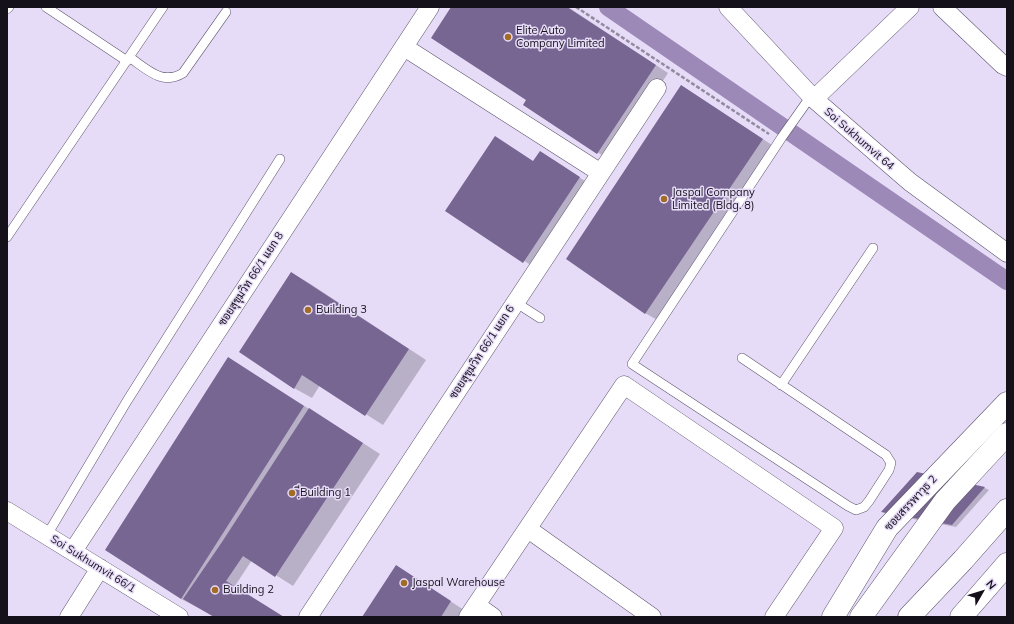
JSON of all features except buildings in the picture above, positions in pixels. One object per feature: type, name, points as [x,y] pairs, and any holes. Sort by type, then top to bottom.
[{"type":"main road","name":"ซอยสรรพาวุธ 2","points":[[833,617],[887,528],[1007,403]]},
{"type":"main road","points":[[861,617],[945,501],[1007,434]]},
{"type":"main road","points":[[909,617],[963,560],[1007,510]]},
{"type":"main road","points":[[918,617],[975,557],[1007,518]]},
{"type":"main road","points":[[961,617],[1007,564]]},
{"type":"main road","points":[[978,617],[1007,583]]},
{"type":"street","name":"ซอยสุขุมวิท 66/1 แยก 8","points":[[73,551],[430,7]]},
{"type":"street","name":"Soi Sukhumvit 64","points":[[728,7],[812,98],[910,182],[1007,253]]},
{"type":"street","points":[[812,98],[910,7]]},
{"type":"street","points":[[942,7],[1003,65],[1007,67]]},
{"type":"street","points":[[404,47],[601,173]]},
{"type":"street","name":"ซอยสุขุมวิท 66/1 แยก 6","points":[[308,617],[657,88]]},
{"type":"street","points":[[493,617],[472,611],[624,386],[834,528],[774,617]]},
{"type":"street","name":"Soi Sukhumvit 66/1","points":[[7,511],[179,617]]},
{"type":"street","points":[[528,529],[652,617]]},
{"type":"street","points":[[69,617],[100,568]]},
{"type":"lane","points":[[46,7],[128,59],[159,77],[167,79],[176,78],[184,73],[226,12]]},
{"type":"lane","points":[[7,237],[163,7]]},
{"type":"lane","points":[[742,358],[886,455],[890,463],[889,470],[864,507],[856,510],[848,506],[632,364],[781,139],[799,113],[812,98]]},
{"type":"lane","points":[[47,535],[127,401],[280,159]]},
{"type":"lane","points":[[781,385],[873,248]]},
{"type":"lane","points":[[515,302],[540,318]]},
{"type":"path","points":[[576,7],[781,139]]},
{"type":"waterway","points":[[608,7],[1007,281]]},
{"type":"place","name":"Elite Auto Company Limited","points":[[508,37]]},
{"type":"place","name":"Jaspal Company Limited (Bldg. 8)","points":[[664,199]]},
{"type":"place","name":"Building 3","points":[[308,310]]},
{"type":"place","name":"ฺีBuilding 1","points":[[292,493]]},
{"type":"place","name":"Jaspal Warehouse","points":[[404,583]]},
{"type":"place","name":"Building 2","points":[[215,590]]}]
